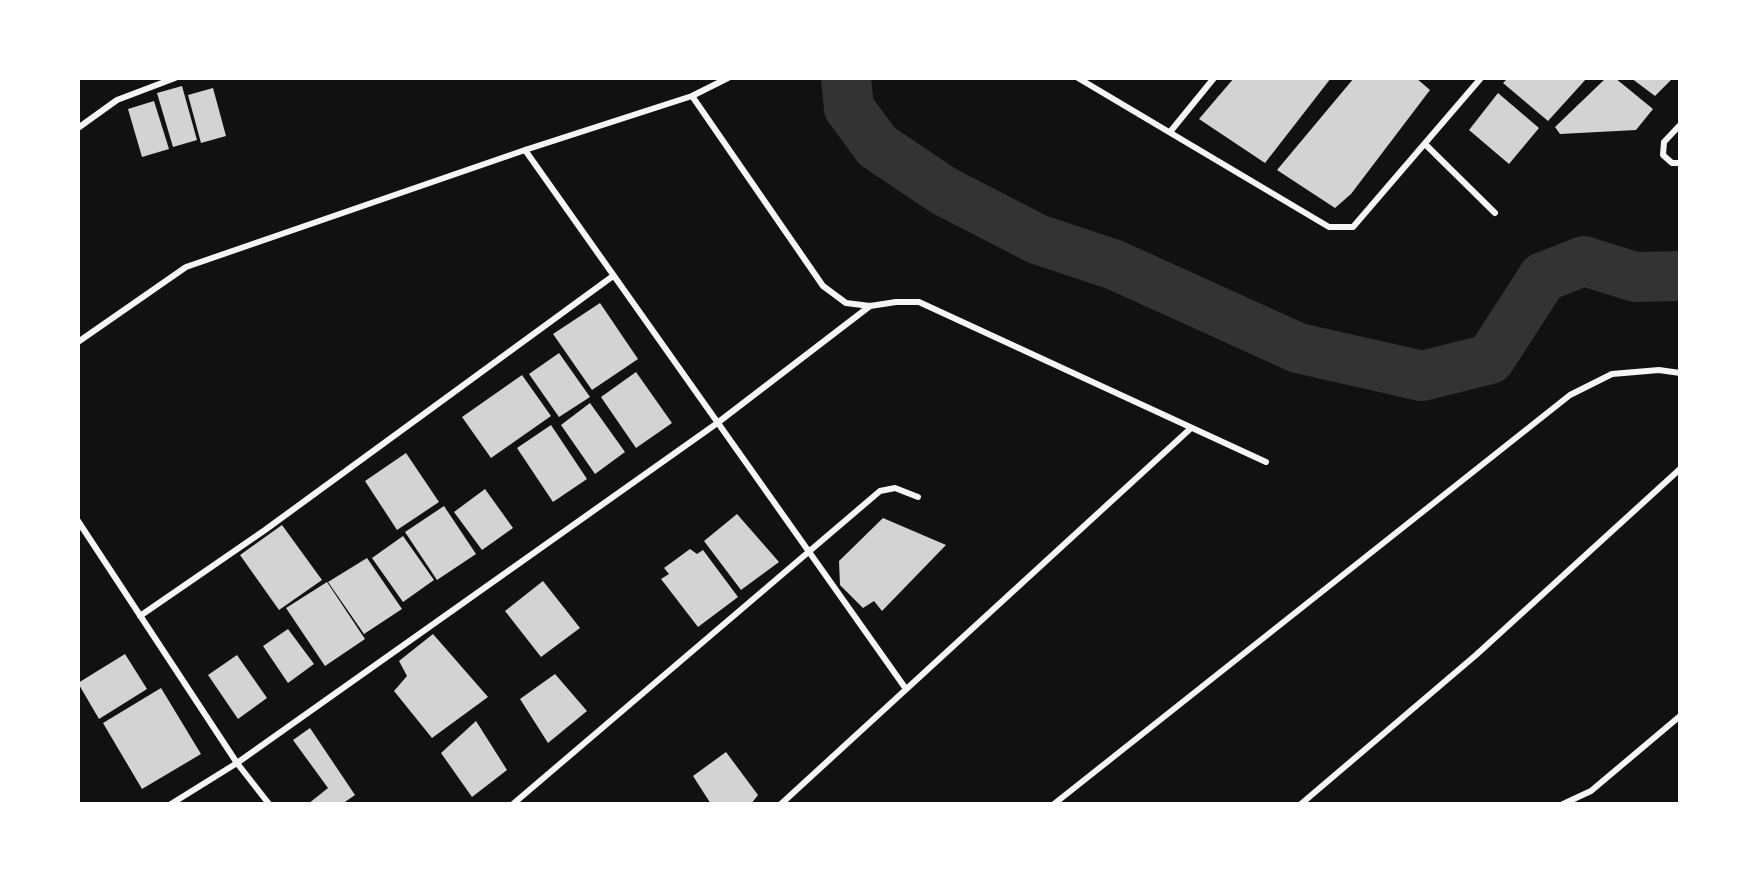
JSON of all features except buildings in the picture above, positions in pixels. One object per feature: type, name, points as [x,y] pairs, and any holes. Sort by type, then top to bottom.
[{"type":"street","points":[[78,129],[117,100],[175,78]]},
{"type":"street","points":[[78,342],[186,267],[525,150],[692,96],[728,78]]},
{"type":"street","points":[[1078,78],[1329,227],[1353,227],[1481,78]]},
{"type":"street","points":[[1170,132],[1214,78]]},
{"type":"street","points":[[692,96],[823,286],[846,303],[870,306],[896,302],[919,302],[1190,429],[1266,462]]},
{"type":"street","points":[[1680,125],[1664,142],[1663,154],[1672,163],[1680,163]]},
{"type":"street","points":[[1425,144],[1495,213]]},
{"type":"street","points":[[525,150],[716,424],[810,552],[906,689]]},
{"type":"street","points":[[140,616],[265,530],[613,276]]},
{"type":"street","points":[[171,804],[237,763],[716,424],[870,306]]},
{"type":"street","points":[[1054,804],[1570,395],[1612,374],[1659,370],[1680,373]]},
{"type":"street","points":[[781,804],[1190,429]]},
{"type":"street","points":[[1301,804],[1476,656],[1680,469]]},
{"type":"street","points":[[513,804],[880,491],[895,488],[918,497]]},
{"type":"street","points":[[78,521],[237,763],[269,804]]},
{"type":"street","points":[[1563,804],[1591,790],[1680,716]]},
{"type":"waterway","points":[[846,78],[849,108],[877,146],[944,191],[1037,239],[1115,265],[1298,348],[1422,376],[1490,359],[1543,277],[1584,261],[1635,277],[1680,276]]}]
